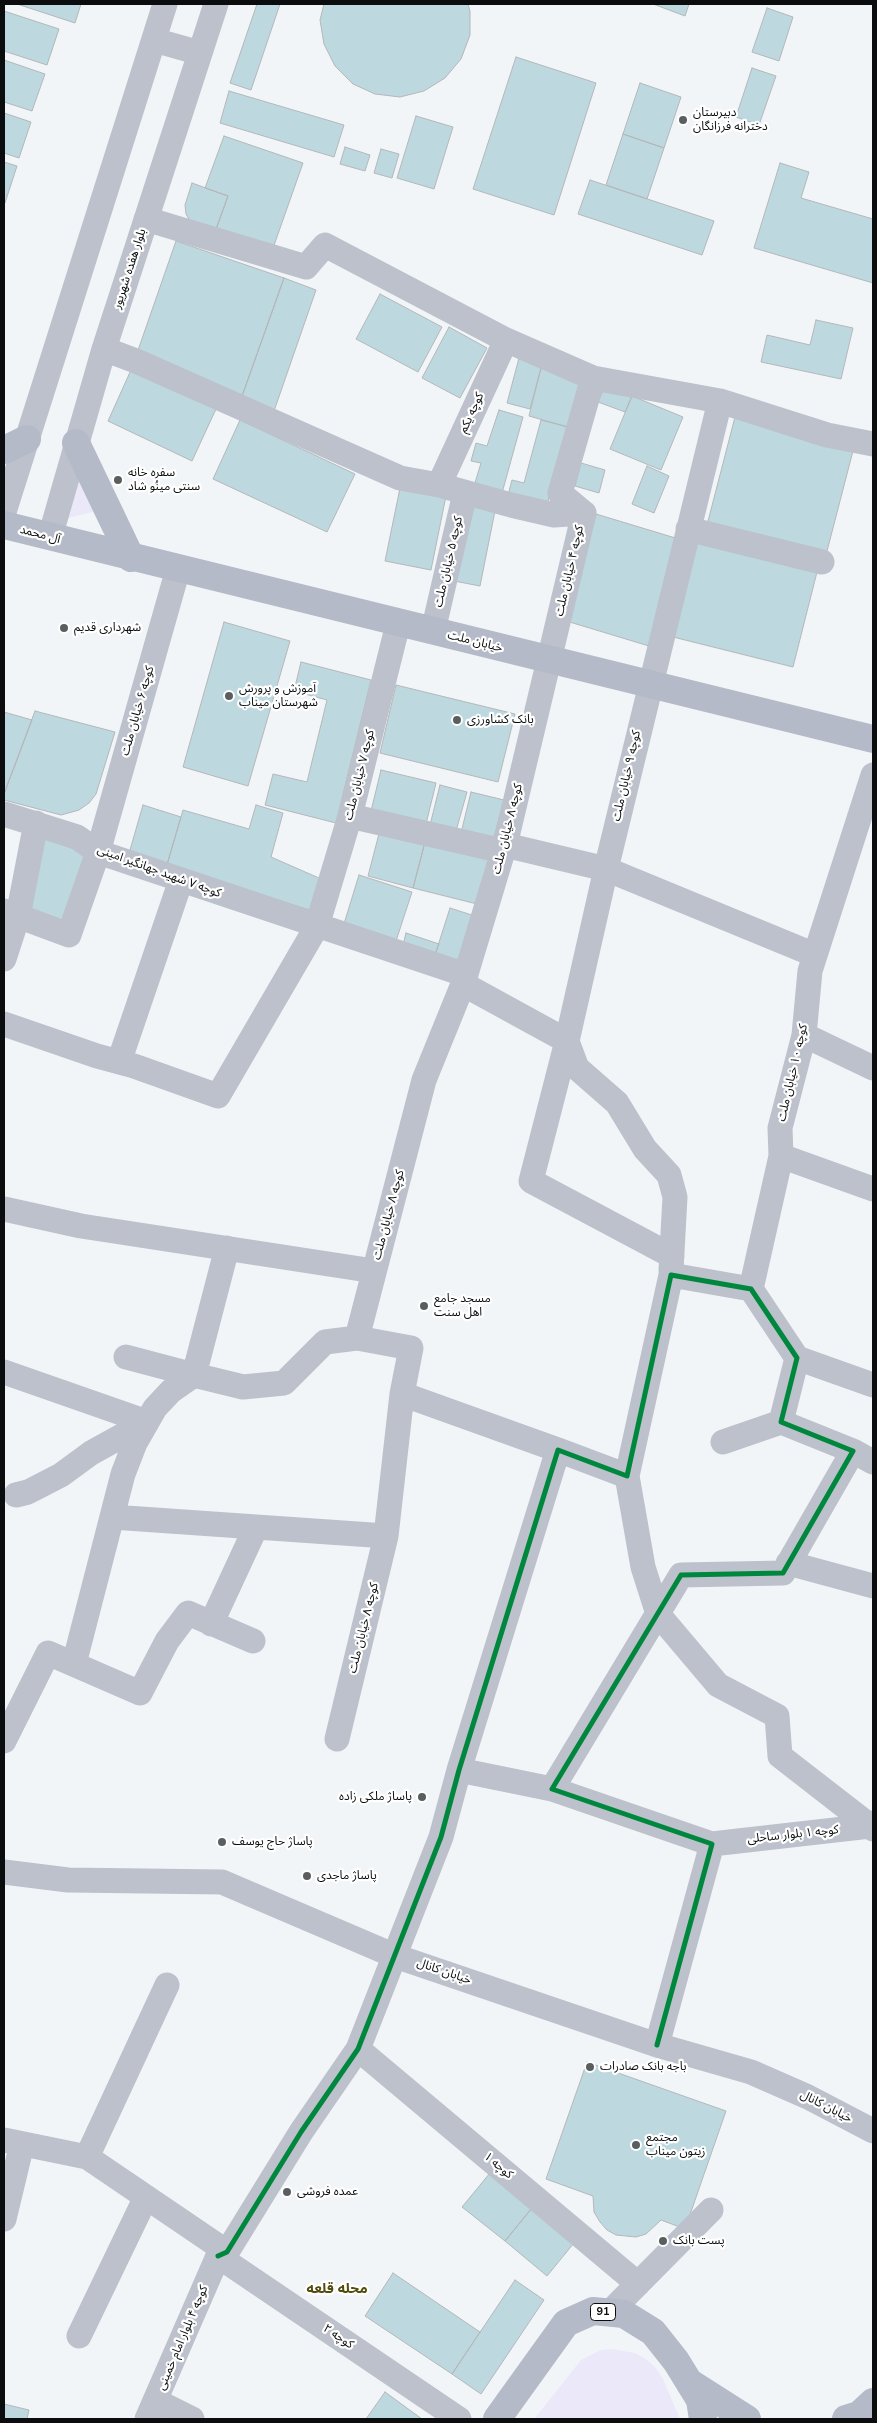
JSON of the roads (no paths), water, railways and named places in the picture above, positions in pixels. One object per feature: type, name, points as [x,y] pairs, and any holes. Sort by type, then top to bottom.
[{"type":"main road","points":[[76,443],[131,558]]},
{"type":"main road","name":"آل محمد","points":[[4,525],[76,544]]},
{"type":"main road","name":"خیابان ملت","points":[[76,544],[873,739]]},
{"type":"main road","name":"91","points":[[497,2418],[566,2324],[593,2311],[624,2314],[652,2332],[676,2361],[701,2405]]},
{"type":"main road","points":[[846,2419],[859,2415],[873,2402]]},
{"type":"main road","points":[[701,2405],[747,2419]]},
{"type":"street","points":[[4,512],[15,445],[165,4]]},
{"type":"street","name":"بلوار هفده شهریور","points":[[50,537],[104,349],[216,4]]},
{"type":"street","points":[[154,40],[200,53]]},
{"type":"street","points":[[146,219],[306,267],[326,245],[506,340],[593,378],[720,401],[827,435],[873,444]]},
{"type":"street","name":"کوچه یکم","points":[[439,485],[506,340]]},
{"type":"street","points":[[104,349],[136,360],[400,478],[439,485],[554,515],[584,513]]},
{"type":"street","name":"کوچه ۴ خیابان ملت","points":[[549,660],[584,513],[560,493],[593,378]]},
{"type":"street","name":"کوچه ۹ خیابان ملت","points":[[671,1266],[531,1180],[567,1041],[649,684],[720,401]]},
{"type":"street","name":"کوچه ۵ خیابان ملت","points":[[432,631],[465,493]]},
{"type":"street","points":[[688,529],[822,562]]},
{"type":"street","name":"کوچه ۶ خیابان ملت","points":[[11,914],[69,935],[98,852],[178,569]]},
{"type":"street","name":"کوچه ۷ خیابان ملت","points":[[119,1062],[218,1096],[317,926],[350,816],[398,624]]},
{"type":"street","name":"کوچه ۸ خیابان ملت","points":[[337,1739],[386,1536],[402,1394],[411,1348],[357,1338],[424,1080],[464,980],[504,848],[549,660]]},
{"type":"street","name":"کوچه ۱۰ خیابان ملت","points":[[751,1289],[781,1156],[780,1128],[804,1034],[810,971],[873,774]]},
{"type":"street","name":"کوچه ۷ شهید جهانگیر امینی","points":[[4,814],[77,836],[98,852],[317,926],[464,980],[567,1041]]},
{"type":"street","points":[[350,816],[606,868],[815,955]]},
{"type":"street","points":[[4,959],[11,914],[36,823]]},
{"type":"street","points":[[4,1024],[119,1062],[181,880]]},
{"type":"street","points":[[804,1034],[873,1068]]},
{"type":"street","points":[[567,1041],[577,1068],[618,1103],[645,1149],[669,1175],[675,1197],[671,1266],[627,1476],[643,1567],[658,1614],[718,1684],[777,1716],[780,1756],[872,1826]]},
{"type":"street","points":[[781,1156],[873,1189]]},
{"type":"street","points":[[4,1209],[81,1226],[374,1271]]},
{"type":"street","points":[[74,1664],[123,1474],[135,1443],[156,1408],[171,1391],[194,1375],[227,1248]]},
{"type":"street","points":[[671,1266],[751,1289],[797,1358],[873,1385]]},
{"type":"street","points":[[126,1357],[243,1387],[284,1383],[325,1342],[357,1338]]},
{"type":"street","points":[[781,1422],[797,1358]]},
{"type":"street","points":[[4,1372],[147,1422]]},
{"type":"street","points":[[402,1394],[627,1476]]},
{"type":"street","points":[[16,1495],[28,1492],[61,1475],[91,1453],[147,1422]]},
{"type":"street","points":[[552,1789],[681,1575],[782,1573],[863,1456],[781,1422],[723,1442]]},
{"type":"street","name":"کوچه ۴ بلوار امام خمینی","points":[[151,2410],[222,2254],[358,2049],[441,1837],[459,1770],[558,1450]]},
{"type":"street","points":[[112,1517],[386,1536]]},
{"type":"street","points":[[212,1624],[256,1527]]},
{"type":"street","points":[[788,1563],[873,1586]]},
{"type":"street","points":[[4,1741],[48,1653],[140,1693],[167,1641],[188,1613],[253,1641]]},
{"type":"street","points":[[459,1770],[552,1789],[712,1844],[657,2045]]},
{"type":"street","name":"کوچه ۱ بلوار ساحلی","points":[[712,1844],[872,1826]]},
{"type":"street","name":"خیابان کانال","points":[[4,1872],[68,1880],[222,1882],[395,1956],[657,2045],[751,2072],[808,2097],[873,2131]]},
{"type":"street","points":[[4,2219],[13,2142],[87,2157],[167,1985]]},
{"type":"street","name":"کوچه ۱","points":[[358,2049],[638,2284]]},
{"type":"street","name":"کوچه ۲","points":[[87,2157],[146,2197],[222,2254],[459,2419]]},
{"type":"street","points":[[79,2336],[146,2197]]},
{"type":"street","points":[[609,2313],[711,2210]]},
{"type":"street","points":[[151,2410],[192,2419]]},
{"type":"place","name":"دبیرستان دخترانه فرزانگان","points":[[683,120]]},
{"type":"place","name":"سفره خانه سنتی مینُو شاد","points":[[118,480]]},
{"type":"place","name":"شهرداری قدیم","points":[[64,628]]},
{"type":"place","name":"آموزش و پرورش شهرستان میناب","points":[[229,696]]},
{"type":"place","name":"بانک کشاورزی","points":[[457,720]]},
{"type":"place","name":"مسجد جامع اهل سنت","points":[[424,1306]]},
{"type":"place","name":"پاساژ ملکی زاده","points":[[422,1797]]},
{"type":"place","name":"پاساژ حاج یوسف","points":[[222,1842]]},
{"type":"place","name":"پاساژ ماجدی","points":[[307,1876]]},
{"type":"place","name":"باجه بانک صادرات","points":[[590,2067]]},
{"type":"place","name":"مجتمع زیتون میناب","points":[[636,2145]]},
{"type":"place","name":"عمده فروشی","points":[[287,2192]]},
{"type":"place","name":"پست بانک","points":[[663,2241]]},
{"type":"district","name":"محله قلعه","points":[[337,2290]]}]
